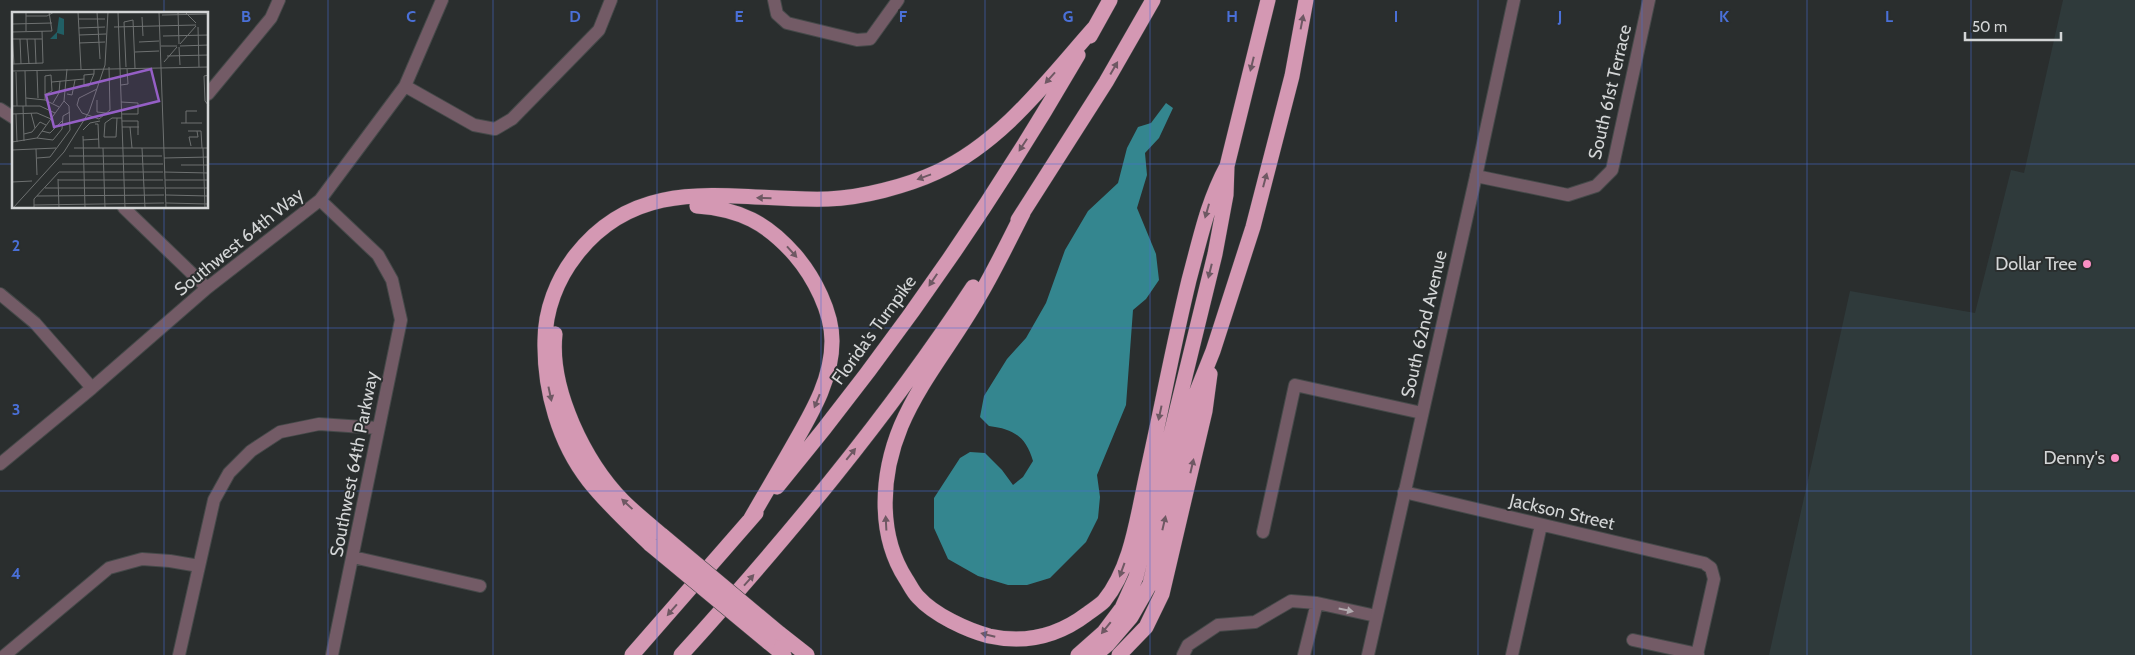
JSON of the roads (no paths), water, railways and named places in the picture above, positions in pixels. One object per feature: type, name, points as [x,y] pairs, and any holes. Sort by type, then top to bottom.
[{"type":"highway","name":"Florida's Turnpike","points":[[632,655],[750,520],[853,391],[928,288],[982,208],[1052,100],[1110,0]]},
{"type":"highway","points":[[681,655],[758,570],[882,416],[962,304],[1023,213],[1106,82],[1153,0]]},
{"type":"highway","points":[[1078,655],[1104,632],[1122,608],[1136,578],[1215,254],[1226,195],[1227,166],[1268,0]]},
{"type":"highway","points":[[1095,655],[1107,645],[1131,617],[1150,584],[1191,406],[1213,351],[1250,236],[1292,76],[1306,0]]},
{"type":"highway","points":[[807,655],[774,638],[657,541],[614,510],[588,480],[563,434],[551,400],[545,367],[545,332],[551,303],[564,270],[584,245],[606,223],[628,210],[663,199],[701,196],[830,200],[890,189],[937,172],[976,149],[1014,118],[1094,28]]},
{"type":"highway","points":[[1023,213],[978,300],[934,367],[901,427],[889,468],[885,499],[887,532],[897,565],[918,598],[945,618],[981,633],[1008,640],[1041,638],[1075,623],[1102,603],[1121,575],[1138,517],[1176,337],[1200,240],[1213,192],[1227,166]]},
{"type":"highway","points":[[657,541],[596,467],[567,409],[558,378],[554,344],[557,313],[569,282],[580,262],[597,241],[617,226],[640,214],[667,206],[720,207],[745,216],[767,227],[784,242],[809,271],[825,303],[832,341],[826,378],[813,410],[750,520]]},
{"type":"highway","points":[[1119,655],[1146,627],[1162,594],[1205,411],[1213,351]]},
{"type":"highway","points":[[774,638],[784,655]]},
{"type":"street","points":[[209,93],[271,18],[279,0]]},
{"type":"street","name":"Southwest 64th Way","points":[[0,464],[92,388],[207,288],[320,200],[405,86],[442,0]]},
{"type":"street","points":[[405,86],[474,126],[495,128],[512,119],[599,30],[611,0]]},
{"type":"street","points":[[774,0],[777,14],[787,23],[857,40],[870,39],[898,0]]},
{"type":"street","name":"South 62nd Avenue","points":[[1368,655],[1514,0]]},
{"type":"street","name":"South 61st Terrace","points":[[1476,176],[1568,195],[1596,186],[1612,170],[1649,0]]},
{"type":"street","points":[[0,109],[12,117]]},
{"type":"street","name":"Southwest 64th Parkway","points":[[320,200],[378,255],[392,280],[401,320],[332,655]]},
{"type":"street","points":[[125,209],[207,288]]},
{"type":"street","points":[[0,294],[34,323],[92,388]]},
{"type":"street","points":[[1263,532],[1295,385],[1422,413]]},
{"type":"street","points":[[179,655],[214,500],[229,473],[251,451],[280,432],[319,424],[378,428]]},
{"type":"street","name":"Jackson Street","points":[[1404,492],[1704,563],[1711,568],[1714,579],[1698,655]]},
{"type":"street","points":[[1512,655],[1541,525]]},
{"type":"street","points":[[353,557],[480,586]]},
{"type":"street","points":[[5,655],[109,568],[142,559],[170,560],[199,566]]},
{"type":"street","points":[[1183,655],[1188,645],[1218,625],[1255,622],[1291,601],[1317,603],[1376,616]]},
{"type":"street","points":[[1304,655],[1317,603]]},
{"type":"street","points":[[1633,640],[1698,655]]},
{"type":"water","points":[[1166,103],[1173,108],[1159,138],[1145,153],[1147,175],[1137,208],[1156,254],[1159,280],[1146,299],[1133,310],[1126,405],[1097,475],[1100,497],[1098,518],[1086,542],[1050,578],[1027,585],[1008,585],[978,576],[948,559],[934,528],[934,498],[960,458],[970,452],[985,453],[1002,470],[1013,485],[1023,477],[1033,461],[1023,440],[1005,429],[989,426],[980,417],[984,396],[1007,359],[1026,338],[1046,303],[1065,250],[1088,211],[1118,183],[1127,148],[1138,127],[1151,123]]},
{"type":"place","name":"Dollar Tree","points":[[2087,264]]},
{"type":"place","name":"Denny's","points":[[2115,458]]}]
